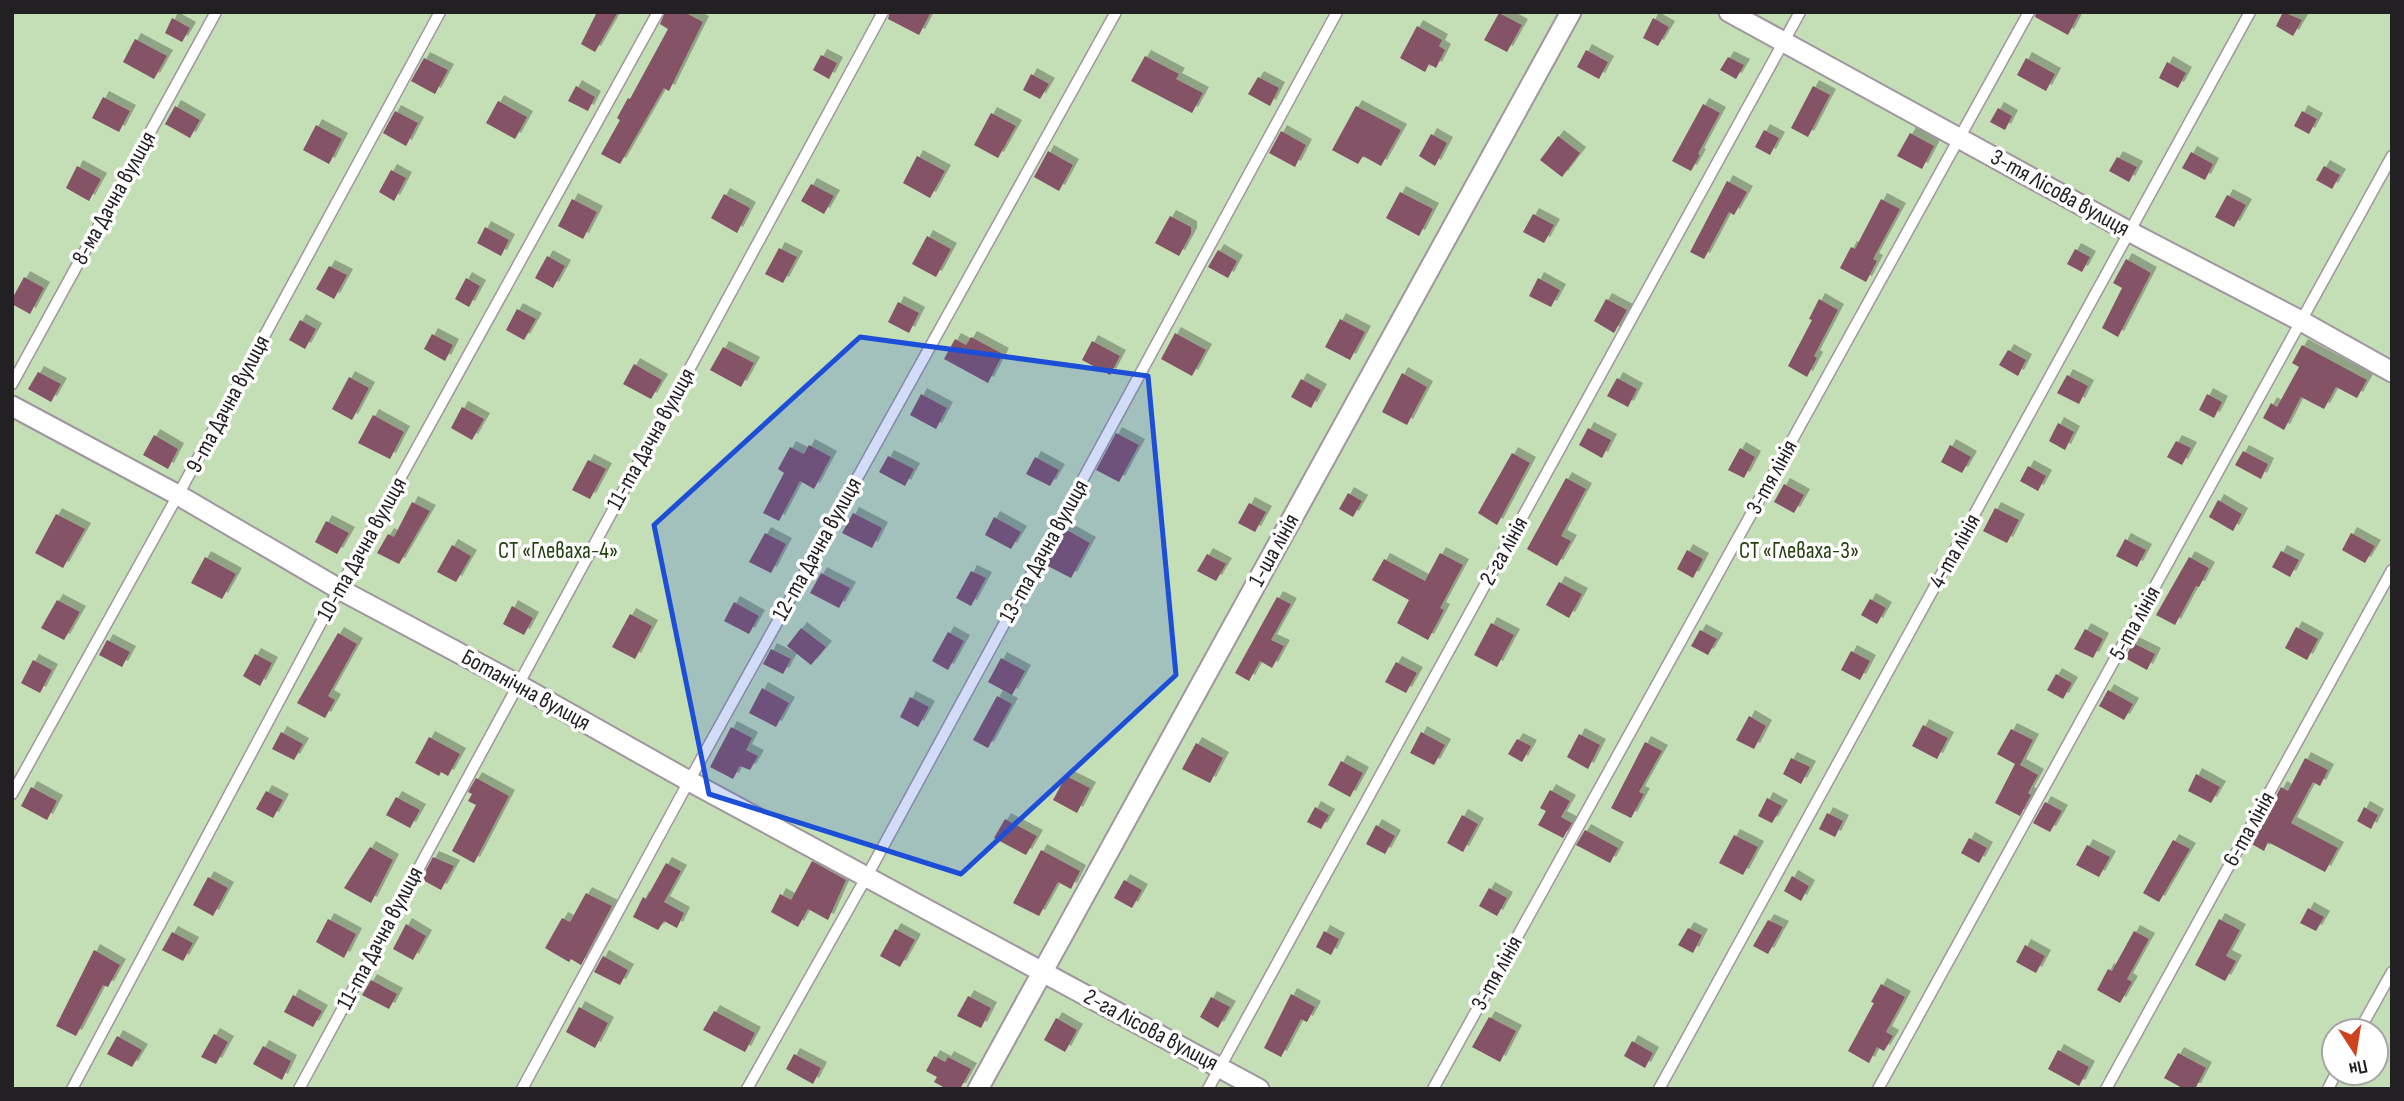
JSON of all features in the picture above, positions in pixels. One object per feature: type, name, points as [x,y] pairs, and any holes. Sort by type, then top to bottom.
[{"type":"street","name":"1-ша лінія","points":[[978,1089],[1571,12]]},
{"type":"street","name":"3-тя Лісова вулиця","points":[[1729,12],[2392,372]]},
{"type":"street","name":"Ботанічна вулиця","points":[[12,406],[178,495],[339,589],[517,684],[689,781],[1042,971]]},
{"type":"street","name":"2-га Лісова вулиця","points":[[1042,971],[1259,1089]]},
{"type":"lane","name":"8-ма Дачна вулиця","points":[[12,384],[216,12]]},
{"type":"lane","name":"9-та Дачна вулиця","points":[[12,794],[440,12]]},
{"type":"lane","name":"10-та Дачна вулиця","points":[[72,1089],[339,589],[658,12]]},
{"type":"lane","name":"11-та Дачна вулиця","points":[[299,1089],[883,12]]},
{"type":"lane","name":"12-та Дачна вулиця","points":[[522,1089],[689,781],[1116,12]]},
{"type":"lane","name":"13-та Дачна вулиця","points":[[747,1089],[867,876],[1337,12]]},
{"type":"lane","name":"2-га лінія","points":[[1208,1089],[1800,12]]},
{"type":"lane","name":"3-тя лінія","points":[[1433,1089],[2029,12]]},
{"type":"lane","name":"4-та лінія","points":[[1659,1089],[2250,12]]},
{"type":"lane","name":"5-та лінія","points":[[1878,1089],[2392,156]]},
{"type":"lane","name":"6-та лінія","points":[[2106,1089],[2392,570]]},
{"type":"lane","points":[[2367,1017],[2392,972]]},
{"type":"highlighted area","points":[[860,337],[1148,376],[1176,675],[961,874],[709,794],[654,525]]},
{"type":"green space","points":[[12,12],[2392,12],[2392,1089],[12,1089]]},
{"type":"building","points":[[597,12],[618,12],[595,52],[581,44]]},
{"type":"building","points":[[665,12],[684,12],[703,22],[669,91],[664,88],[620,164],[601,154],[620,120],[617,118],[668,29],[660,24]]},
{"type":"building","points":[[890,12],[931,12],[919,35],[888,19]]},
{"type":"building","points":[[2036,12],[2080,12],[2068,35],[2035,17]]},
{"type":"building","points":[[2283,12],[2302,20],[2293,36],[2276,26]]},
{"type":"building","points":[[1499,13],[1522,25],[1507,52],[1484,40]]},
{"type":"building","points":[[172,18],[190,28],[182,42],[165,33]]},
{"type":"building","points":[[1653,18],[1669,27],[1658,46],[1643,38]]},
{"type":"building","points":[[1417,26],[1442,40],[1439,46],[1445,50],[1436,68],[1429,64],[1425,72],[1400,58]]},
{"type":"building","points":[[135,39],[167,56],[154,79],[123,62]]},
{"type":"building","points":[[1586,50],[1608,62],[1599,79],[1577,67]]},
{"type":"building","points":[[821,55],[837,63],[829,79],[813,70]]},
{"type":"building","points":[[1145,56],[1179,74],[1176,79],[1203,93],[1192,113],[1131,81]]},
{"type":"building","points":[[1728,57],[1744,65],[1736,79],[1720,70]]},
{"type":"building","points":[[424,58],[448,70],[435,94],[411,81]]},
{"type":"building","points":[[2026,58],[2055,74],[2046,91],[2017,75]]},
{"type":"building","points":[[2167,62],[2186,73],[2178,88],[2159,78]]},
{"type":"building","points":[[1031,74],[1049,84],[1040,99],[1023,90]]},
{"type":"building","points":[[1258,77],[1279,88],[1270,106],[1248,94]]},
{"type":"building","points":[[576,86],[595,97],[588,111],[568,101]]},
{"type":"building","points":[[1813,86],[1830,95],[1808,137],[1791,128]]},
{"type":"building","points":[[103,97],[130,111],[119,132],[92,118]]},
{"type":"building","points":[[498,101],[527,117],[515,139],[486,123]]},
{"type":"building","points":[[1703,104],[1720,113],[1691,171],[1672,161]]},
{"type":"building","points":[[175,106],[200,120],[190,138],[165,124]]},
{"type":"building","points":[[1356,106],[1401,130],[1381,166],[1363,156],[1358,164],[1332,150]]},
{"type":"building","points":[[1998,108],[2012,116],[2005,130],[1990,122]]},
{"type":"building","points":[[395,111],[418,123],[406,146],[383,133]]},
{"type":"building","points":[[2302,111],[2317,119],[2309,134],[2294,126]]},
{"type":"building","points":[[991,113],[1016,126],[998,158],[974,145]]},
{"type":"building","points":[[316,125],[342,139],[329,164],[303,150]]},
{"type":"building","points":[[1764,130],[1779,138],[1770,155],[1755,147]]},
{"type":"building","points":[[1281,131],[1306,145],[1295,167],[1269,153]]},
{"type":"building","points":[[1910,133],[1934,146],[1922,169],[1897,156]]},
{"type":"building","points":[[1431,134],[1447,143],[1435,166],[1419,156]]},
{"type":"building","points":[[1558,136],[1580,153],[1562,177],[1540,160]]},
{"type":"building","points":[[1048,151],[1073,165],[1059,191],[1034,177]]},
{"type":"building","points":[[2191,152],[2213,164],[2205,180],[2182,168]]},
{"type":"building","points":[[917,156],[945,171],[930,198],[903,183]]},
{"type":"building","points":[[2117,157],[2137,167],[2129,182],[2109,171]]},
{"type":"building","points":[[77,166],[101,179],[89,201],[66,188]]},
{"type":"building","points":[[2324,166],[2340,175],[2332,189],[2316,180]]},
{"type":"building","points":[[391,170],[406,178],[394,201],[379,192]]},
{"type":"building","points":[[1727,181],[1747,192],[1734,215],[1729,212],[1704,259],[1690,252]]},
{"type":"building","points":[[811,184],[834,196],[824,214],[801,201]]},
{"type":"building","points":[[1400,192],[1433,209],[1419,236],[1386,218]]},
{"type":"building","points":[[724,194],[750,208],[737,233],[711,218]]},
{"type":"building","points":[[2227,195],[2246,205],[2234,227],[2215,217]]},
{"type":"building","points":[[572,199],[597,212],[583,239],[558,226]]},
{"type":"building","points":[[1881,199],[1900,209],[1873,259],[1877,261],[1866,282],[1840,268],[1851,247],[1855,249]]},
{"type":"building","points":[[1533,214],[1554,225],[1544,243],[1523,232]]},
{"type":"building","points":[[1170,216],[1191,227],[1191,234],[1179,256],[1155,243]]},
{"type":"building","points":[[485,227],[509,240],[501,256],[477,243]]},
{"type":"building","points":[[927,236],[951,249],[936,277],[912,264]]},
{"type":"building","points":[[779,248],[797,257],[783,283],[765,274]]},
{"type":"building","points":[[2075,249],[2090,257],[2082,272],[2067,264]]},
{"type":"building","points":[[1218,250],[1237,261],[1228,278],[1208,267]]},
{"type":"building","points":[[547,256],[565,266],[553,288],[535,278]]},
{"type":"building","points":[[2126,259],[2151,273],[2118,337],[2102,328],[2122,288],[2113,283]]},
{"type":"building","points":[[329,266],[347,275],[334,299],[316,289]]},
{"type":"building","points":[[24,277],[44,288],[30,314],[12,304]]},
{"type":"building","points":[[466,278],[480,286],[469,307],[455,299]]},
{"type":"building","points":[[1538,278],[1560,290],[1551,307],[1529,296]]},
{"type":"building","points":[[1606,299],[1627,310],[1614,333],[1594,321]]},
{"type":"building","points":[[1819,299],[1838,310],[1814,356],[1817,358],[1807,377],[1788,366],[1812,320],[1809,319]]},
{"type":"building","points":[[898,302],[919,313],[909,333],[888,322]]},
{"type":"building","points":[[517,309],[536,319],[524,340],[506,330]]},
{"type":"building","points":[[1340,319],[1365,332],[1350,360],[1325,347]]},
{"type":"building","points":[[300,320],[316,329],[305,349],[289,340]]},
{"type":"building","points":[[1175,333],[1206,350],[1192,376],[1161,359]]},
{"type":"building","points":[[432,334],[453,345],[445,361],[424,349]]},
{"type":"building","points":[[971,337],[1003,354],[988,383],[944,359],[955,339],[966,345]]},
{"type":"building","points":[[1092,341],[1120,356],[1110,375],[1082,360]]},
{"type":"building","points":[[2302,345],[2367,380],[2357,398],[2336,387],[2324,409],[2301,397],[2284,430],[2263,418],[2271,403],[2277,407],[2299,367],[2292,363]]},
{"type":"building","points":[[723,347],[754,363],[741,387],[710,370]]},
{"type":"building","points":[[2008,350],[2026,360],[2018,376],[1999,365]]},
{"type":"building","points":[[634,364],[662,380],[651,399],[623,384]]},
{"type":"building","points":[[38,372],[61,384],[51,402],[28,389]]},
{"type":"building","points":[[1402,373],[1427,387],[1407,425],[1382,412]]},
{"type":"building","points":[[2067,375],[2088,386],[2079,404],[2057,393]]},
{"type":"building","points":[[349,377],[369,388],[352,420],[332,409]]},
{"type":"building","points":[[1617,378],[1637,389],[1628,407],[1607,396]]},
{"type":"building","points":[[1301,379],[1321,390],[1311,408],[1291,397]]},
{"type":"building","points":[[921,394],[947,408],[936,429],[910,415]]},
{"type":"building","points":[[2207,394],[2222,402],[2214,418],[2199,410]]},
{"type":"building","points":[[462,407],[484,419],[472,440],[451,428]]},
{"type":"building","points":[[373,415],[404,432],[390,459],[358,443]]},
{"type":"building","points":[[2058,423],[2074,432],[2065,450],[2049,441]]},
{"type":"building","points":[[1588,428],[1611,440],[1602,458],[1579,445]]},
{"type":"building","points":[[1116,433],[1139,445],[1119,482],[1096,470]]},
{"type":"building","points":[[154,435],[178,449],[168,469],[143,455]]},
{"type":"building","points":[[2176,441],[2191,448],[2182,465],[2167,457]]},
{"type":"building","points":[[809,445],[831,457],[814,489],[800,481],[779,521],[763,513],[784,473],[778,469],[790,447],[804,454]]},
{"type":"building","points":[[1950,445],[1971,457],[1962,473],[1941,462]]},
{"type":"building","points":[[1740,448],[1755,457],[1744,478],[1728,470]]},
{"type":"building","points":[[2243,451],[2268,464],[2261,479],[2235,465]]},
{"type":"building","points":[[1512,453],[1530,463],[1497,525],[1478,513]]},
{"type":"building","points":[[888,456],[914,469],[905,486],[879,472]]},
{"type":"building","points":[[1035,457],[1059,470],[1050,486],[1026,474]]},
{"type":"building","points":[[588,460],[606,469],[590,499],[572,490]]},
{"type":"building","points":[[2028,466],[2046,476],[2038,491],[2020,481]]},
{"type":"building","points":[[1566,478],[1586,489],[1561,536],[1571,541],[1557,566],[1527,549]]},
{"type":"building","points":[[1784,484],[1804,495],[1794,513],[1774,502]]},
{"type":"building","points":[[1348,493],[1362,501],[1353,517],[1339,509]]},
{"type":"building","points":[[2218,500],[2242,514],[2233,531],[2209,517]]},
{"type":"building","points":[[412,502],[430,511],[399,564],[377,553],[388,534],[394,537]]},
{"type":"building","points":[[1249,503],[1266,512],[1255,532],[1238,523]]},
{"type":"building","points":[[1995,508],[2019,520],[2007,543],[1983,531]]},
{"type":"building","points":[[853,513],[882,528],[872,548],[842,533]]},
{"type":"building","points":[[56,514],[85,529],[63,568],[35,553]]},
{"type":"building","points":[[994,517],[1021,532],[1011,549],[985,535]]},
{"type":"building","points":[[326,521],[349,533],[337,554],[315,542]]},
{"type":"building","points":[[1065,529],[1090,543],[1071,578],[1046,565]]},
{"type":"building","points":[[765,533],[786,544],[771,573],[749,562]]},
{"type":"building","points":[[2351,533],[2375,546],[2365,563],[2342,550]]},
{"type":"building","points":[[2125,539],[2146,550],[2137,567],[2116,556]]},
{"type":"building","points":[[452,545],[471,556],[456,582],[437,572]]},
{"type":"building","points":[[1687,550],[1703,559],[1693,578],[1677,569]]},
{"type":"building","points":[[2281,551],[2299,560],[2290,577],[2272,567]]},
{"type":"building","points":[[1440,553],[1463,565],[1440,608],[1444,610],[1428,640],[1397,623],[1409,600],[1372,580],[1384,559],[1425,581]]},
{"type":"building","points":[[1207,554],[1226,564],[1216,581],[1197,571]]},
{"type":"building","points":[[205,557],[236,574],[222,599],[191,583]]},
{"type":"building","points":[[2189,557],[2209,568],[2175,625],[2156,615]]},
{"type":"building","points":[[971,571],[986,578],[971,606],[956,598]]},
{"type":"building","points":[[821,573],[850,588],[839,608],[810,593]]},
{"type":"building","points":[[1559,582],[1582,594],[1569,618],[1546,605]]},
{"type":"building","points":[[1277,597],[1291,604],[1271,640],[1284,646],[1272,668],[1260,661],[1249,681],[1235,673]]},
{"type":"building","points":[[1870,599],[1886,608],[1877,624],[1861,615]]},
{"type":"building","points":[[57,600],[80,612],[64,640],[41,628]]},
{"type":"building","points":[[734,602],[759,616],[749,634],[724,621]]},
{"type":"building","points":[[512,606],[533,618],[524,635],[503,624]]},
{"type":"building","points":[[630,614],[652,626],[635,659],[612,647]]},
{"type":"building","points":[[1491,623],[1514,635],[1497,667],[1474,655]]},
{"type":"building","points":[[2296,627],[2318,639],[2307,660],[2285,648]]},
{"type":"building","points":[[801,628],[826,647],[811,665],[787,646]]},
{"type":"building","points":[[2085,629],[2103,639],[2093,658],[2074,649]]},
{"type":"building","points":[[1700,630],[1717,639],[1708,655],[1691,646]]},
{"type":"building","points":[[948,632],[964,641],[948,670],[932,661]]},
{"type":"building","points":[[338,633],[357,644],[328,696],[335,700],[325,718],[297,703]]},
{"type":"building","points":[[107,640],[130,652],[122,667],[99,655]]},
{"type":"building","points":[[2133,643],[2155,654],[2147,670],[2125,658]]},
{"type":"building","points":[[771,649],[791,659],[783,674],[763,664]]},
{"type":"building","points":[[1851,651],[1870,661],[1860,680],[1841,670]]},
{"type":"building","points":[[255,654],[272,663],[260,686],[243,676]]},
{"type":"building","points":[[1001,658],[1025,671],[1012,695],[988,682]]},
{"type":"building","points":[[33,660],[52,670],[40,693],[21,683]]},
{"type":"building","points":[[1396,662],[1417,673],[1406,693],[1385,682]]},
{"type":"building","points":[[2056,674],[2072,683],[2063,699],[2047,690]]},
{"type":"building","points":[[762,688],[789,703],[776,727],[749,713]]},
{"type":"building","points":[[2108,690],[2133,704],[2124,720],[2099,706]]},
{"type":"building","points":[[997,696],[1012,704],[988,748],[973,740]]},
{"type":"building","points":[[910,697],[929,707],[918,727],[900,717]]},
{"type":"building","points":[[1749,716],[1766,726],[1754,749],[1736,740]]},
{"type":"building","points":[[1923,725],[1948,738],[1937,759],[1912,746]]},
{"type":"building","points":[[731,727],[752,738],[746,750],[758,756],[750,770],[740,766],[733,779],[710,767]]},
{"type":"building","points":[[2011,729],[2033,740],[2020,765],[2038,775],[2020,816],[1995,803],[2015,764],[1997,754]]},
{"type":"building","points":[[281,732],[303,744],[294,760],[272,749]]},
{"type":"building","points":[[1421,732],[1445,745],[1434,765],[1410,753]]},
{"type":"building","points":[[1579,734],[1600,745],[1588,769],[1567,757]]},
{"type":"building","points":[[429,737],[460,754],[448,776],[441,772],[439,776],[415,763]]},
{"type":"building","points":[[1517,739],[1531,746],[1522,762],[1508,754]]},
{"type":"building","points":[[1645,742],[1662,751],[1639,792],[1644,794],[1631,818],[1611,808]]},
{"type":"building","points":[[1196,743],[1223,758],[1210,783],[1182,769]]},
{"type":"building","points":[[1791,758],[1810,767],[1801,784],[1783,774]]},
{"type":"building","points":[[2305,758],[2328,770],[2320,786],[2313,782],[2291,823],[2338,848],[2325,872],[2268,842],[2264,851],[2250,843],[2281,787],[2288,791]]},
{"type":"building","points":[[1341,761],[1363,773],[1350,797],[1328,785]]},
{"type":"building","points":[[2196,774],[2220,787],[2211,803],[2188,791]]},
{"type":"building","points":[[1066,776],[1090,788],[1077,813],[1053,800]]},
{"type":"building","points":[[476,778],[509,796],[474,863],[452,851],[476,805],[468,801],[472,794],[468,792]]},
{"type":"building","points":[[31,787],[57,801],[47,820],[21,806]]},
{"type":"building","points":[[1550,790],[1570,801],[1561,817],[1572,823],[1563,838],[1538,825],[1546,811],[1540,808]]},
{"type":"building","points":[[266,791],[283,800],[273,818],[256,809]]},
{"type":"building","points":[[396,797],[420,810],[410,828],[386,815]]},
{"type":"building","points":[[1767,798],[1782,806],[1772,823],[1758,816]]},
{"type":"building","points":[[2045,802],[2062,811],[2050,832],[2033,823]]},
{"type":"building","points":[[1315,807],[1329,815],[1321,829],[1307,822]]},
{"type":"building","points":[[2364,807],[2378,815],[2371,829],[2357,821]]},
{"type":"building","points":[[1827,813],[1843,821],[1835,837],[1819,829]]},
{"type":"building","points":[[1462,815],[1478,824],[1463,852],[1447,843]]},
{"type":"building","points":[[1005,819],[1037,836],[1026,855],[994,838]]},
{"type":"building","points":[[1376,825],[1395,836],[1385,854],[1366,844]]},
{"type":"building","points":[[1585,830],[1618,848],[1610,863],[1576,845]]},
{"type":"building","points":[[1734,835],[1758,847],[1743,875],[1719,863]]},
{"type":"building","points":[[1969,838],[1987,848],[1979,863],[1961,853]]},
{"type":"building","points":[[2173,840],[2190,849],[2159,902],[2143,893]]},
{"type":"building","points":[[2087,845],[2110,857],[2099,877],[2076,865]]},
{"type":"building","points":[[370,847],[393,860],[371,903],[344,888]]},
{"type":"building","points":[[1041,850],[1080,871],[1071,889],[1058,882],[1039,916],[1013,903]]},
{"type":"building","points":[[433,857],[454,866],[441,890],[421,879]]},
{"type":"building","points":[[812,861],[846,880],[828,920],[808,909],[798,927],[771,912],[780,894],[791,900]]},
{"type":"building","points":[[666,863],[681,871],[664,902],[684,913],[677,928],[664,921],[658,930],[633,917]]},
{"type":"building","points":[[1792,876],[1809,886],[1801,901],[1784,891]]},
{"type":"building","points":[[208,877],[228,888],[213,916],[193,905]]},
{"type":"building","points":[[1124,880],[1142,890],[1132,908],[1114,898]]},
{"type":"building","points":[[1489,888],[1507,898],[1497,916],[1479,906]]},
{"type":"building","points":[[586,893],[612,906],[581,965],[571,959],[569,962],[545,948],[562,918],[570,922]]},
{"type":"building","points":[[2308,908],[2324,917],[2316,931],[2300,923]]},
{"type":"building","points":[[328,919],[356,934],[344,958],[316,942]]},
{"type":"building","points":[[2219,919],[2240,930],[2226,956],[2236,961],[2225,981],[2195,965]]},
{"type":"building","points":[[1768,920],[1783,927],[1768,954],[1753,946]]},
{"type":"building","points":[[406,924],[426,936],[413,960],[393,949]]},
{"type":"building","points":[[1688,928],[1702,935],[1693,953],[1678,945]]},
{"type":"building","points":[[895,929],[915,940],[900,967],[880,956]]},
{"type":"building","points":[[1324,931],[1339,939],[1331,955],[1316,947]]},
{"type":"building","points":[[2134,931],[2149,939],[2127,979],[2132,982],[2120,1003],[2097,990],[2108,969],[2112,971]]},
{"type":"building","points":[[172,932],[193,943],[183,961],[162,950]]},
{"type":"building","points":[[2025,945],[2045,956],[2036,973],[2016,962]]},
{"type":"building","points":[[94,950],[120,965],[108,987],[103,985],[76,1036],[56,1026]]},
{"type":"building","points":[[603,956],[628,970],[620,985],[594,972]]},
{"type":"building","points":[[371,980],[397,994],[389,1009],[362,995]]},
{"type":"building","points":[[1881,984],[1905,997],[1886,1032],[1893,1036],[1884,1051],[1877,1047],[1869,1063],[1848,1051],[1874,1003],[1871,1002]]},
{"type":"building","points":[[1291,994],[1315,1007],[1307,1022],[1301,1019],[1281,1057],[1264,1048]]},
{"type":"building","points":[[293,995],[322,1011],[313,1027],[284,1012]]},
{"type":"building","points":[[968,996],[991,1008],[981,1028],[957,1016]]},
{"type":"building","points":[[1211,997],[1230,1007],[1218,1028],[1200,1017]]},
{"type":"building","points":[[579,1007],[608,1023],[595,1048],[566,1032]]},
{"type":"building","points":[[714,1011],[755,1033],[745,1052],[703,1030]]},
{"type":"building","points":[[1489,1017],[1516,1031],[1500,1062],[1472,1047]]},
{"type":"building","points":[[1056,1018],[1077,1030],[1065,1052],[1044,1040]]},
{"type":"building","points":[[214,1034],[228,1042],[216,1064],[201,1057]]},
{"type":"building","points":[[117,1036],[142,1050],[132,1067],[107,1054]]},
{"type":"building","points":[[1632,1041],[1653,1053],[1645,1068],[1624,1056]]},
{"type":"building","points":[[263,1046],[291,1061],[282,1080],[253,1064]]},
{"type":"building","points":[[2058,1050],[2089,1067],[2079,1086],[2048,1069]]},
{"type":"building","points":[[2178,1053],[2206,1068],[2195,1089],[2184,1089],[2164,1078]]},
{"type":"building","points":[[794,1054],[821,1068],[813,1084],[786,1069]]},
{"type":"building","points":[[934,1056],[945,1062],[948,1057],[971,1069],[960,1089],[947,1089],[934,1082],[937,1077],[926,1071]]},
{"type":"park label","name":"СТ «Глеваха-4»","points":[[558,551]]},
{"type":"park label","name":"СТ «Глеваха-3»","points":[[1799,551]]}]
